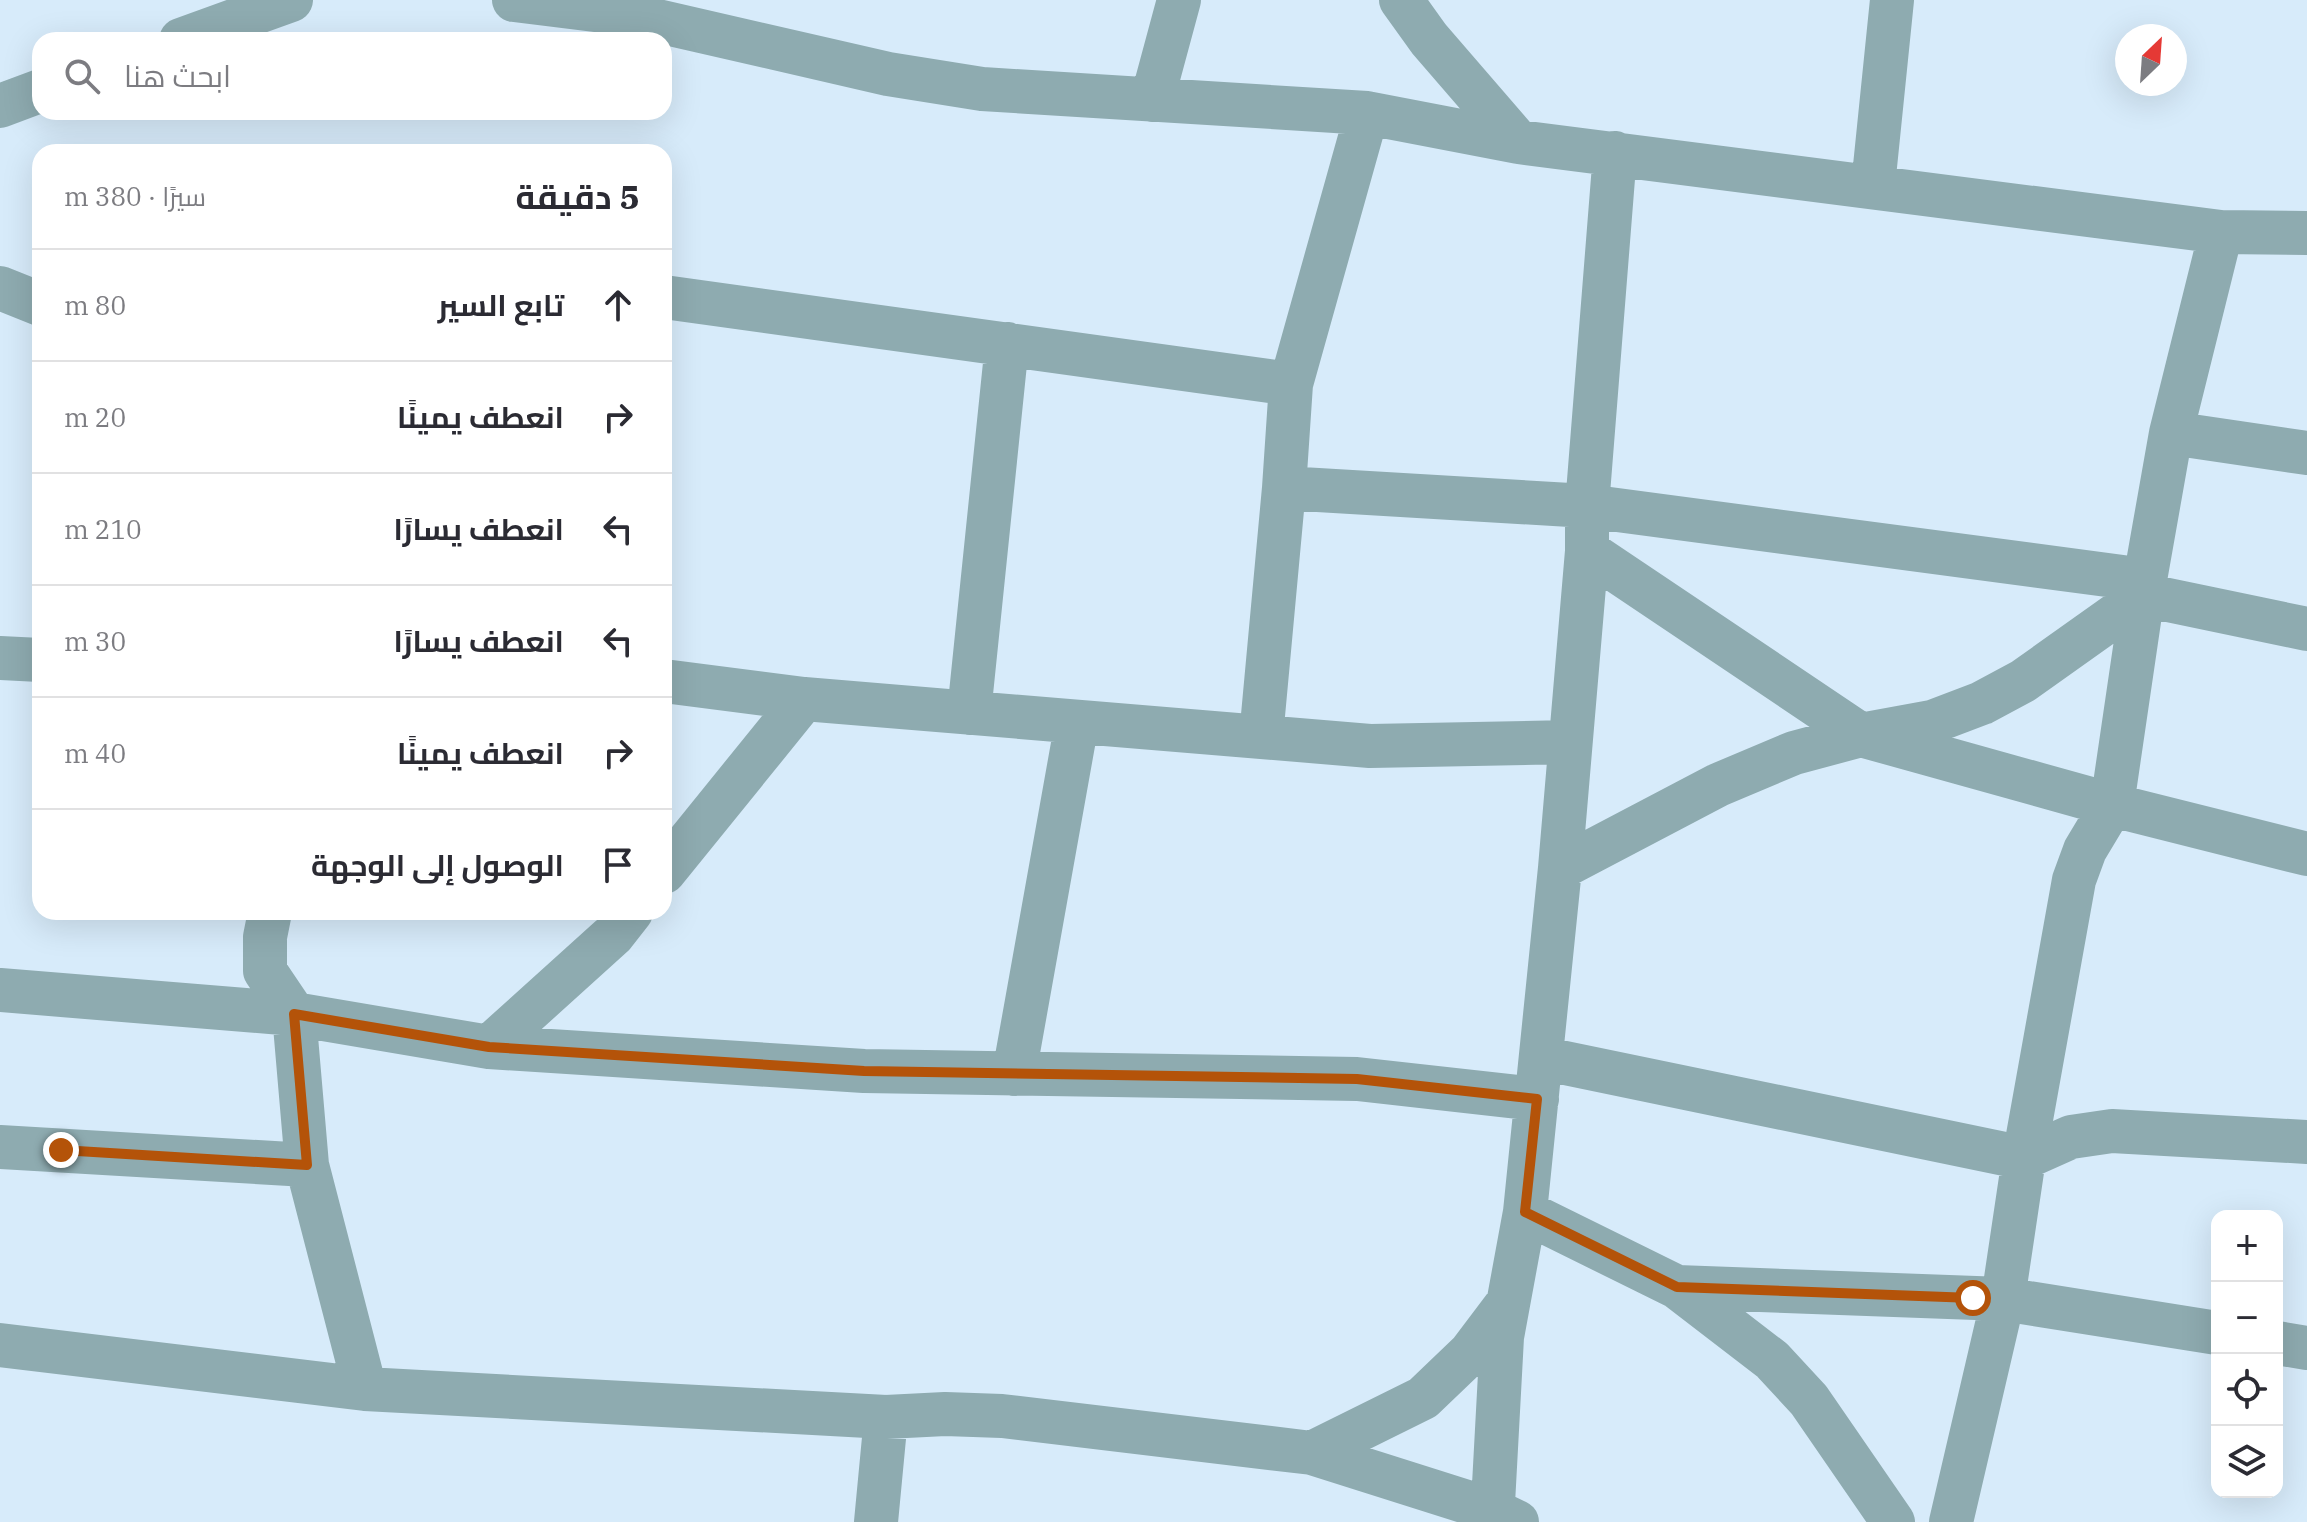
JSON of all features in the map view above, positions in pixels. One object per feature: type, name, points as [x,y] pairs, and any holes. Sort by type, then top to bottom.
[{"type":"street","points":[[203,32],[291,0]]},
{"type":"street","points":[[514,0],[629,7],[888,74],[982,89],[1367,113],[1518,142],[2221,232],[2307,233]]},
{"type":"street","points":[[1152,100],[1179,0]]},
{"type":"street","points":[[1401,0],[1429,39],[1518,142]]},
{"type":"street","points":[[1873,186],[1892,0]]},
{"type":"street","points":[[0,106],[32,94]]},
{"type":"street","points":[[1261,737],[1291,384],[1367,113]]},
{"type":"street","points":[[0,1345],[365,1389],[886,1417],[945,1414],[1002,1416],[1312,1453],[1500,1518],[1502,1337],[1525,1212],[1560,868],[1587,551],[1587,506],[1615,153]]},
{"type":"street","points":[[1951,1522],[2003,1299],[2024,1158],[2074,880],[2085,850],[2112,805],[2144,587],[2171,433],[2221,232]]},
{"type":"street","points":[[0,288],[32,301]]},
{"type":"street","points":[[672,298],[1291,384]]},
{"type":"street","points":[[969,713],[1007,344]]},
{"type":"street","points":[[2171,433],[2307,453]]},
{"type":"street","points":[[1284,488],[1587,506],[2144,587],[2307,629]]},
{"type":"street","points":[[1587,551],[1861,735],[2112,805],[2307,854]]},
{"type":"street","points":[[1560,868],[1718,785],[1794,753],[1861,735],[1932,722],[1982,703],[2023,681],[2144,587]]},
{"type":"street","points":[[0,658],[32,660]]},
{"type":"street","points":[[672,682],[804,699],[1370,746],[1570,742]]},
{"type":"street","points":[[672,862],[804,699]]},
{"type":"street","points":[[1014,1074],[1077,722]]},
{"type":"street","points":[[268,920],[265,971],[294,1014],[307,1165],[365,1389]]},
{"type":"street","points":[[489,1047],[613,935],[625,920]]},
{"type":"street","points":[[0,990],[294,1014],[489,1047],[864,1071],[1357,1079],[1539,1078],[2024,1158],[2071,1137],[2112,1131],[2307,1142]]},
{"type":"street","points":[[0,1147],[307,1165]]},
{"type":"street","points":[[1525,1212],[1677,1287],[1772,1360],[1809,1400],[1893,1522]]},
{"type":"street","points":[[1677,1287],[2003,1299],[2211,1332]]},
{"type":"street","points":[[1312,1453],[1423,1398],[1470,1353],[1508,1303]]},
{"type":"street","points":[[2283,1344],[2307,1348]]},
{"type":"street","points":[[876,1522],[886,1417]]},
{"type":"route","points":[[61,1150],[307,1165],[294,1014],[489,1047],[864,1071],[1357,1079],[1537,1099],[1525,1212],[1677,1287],[1973,1298]]}]
